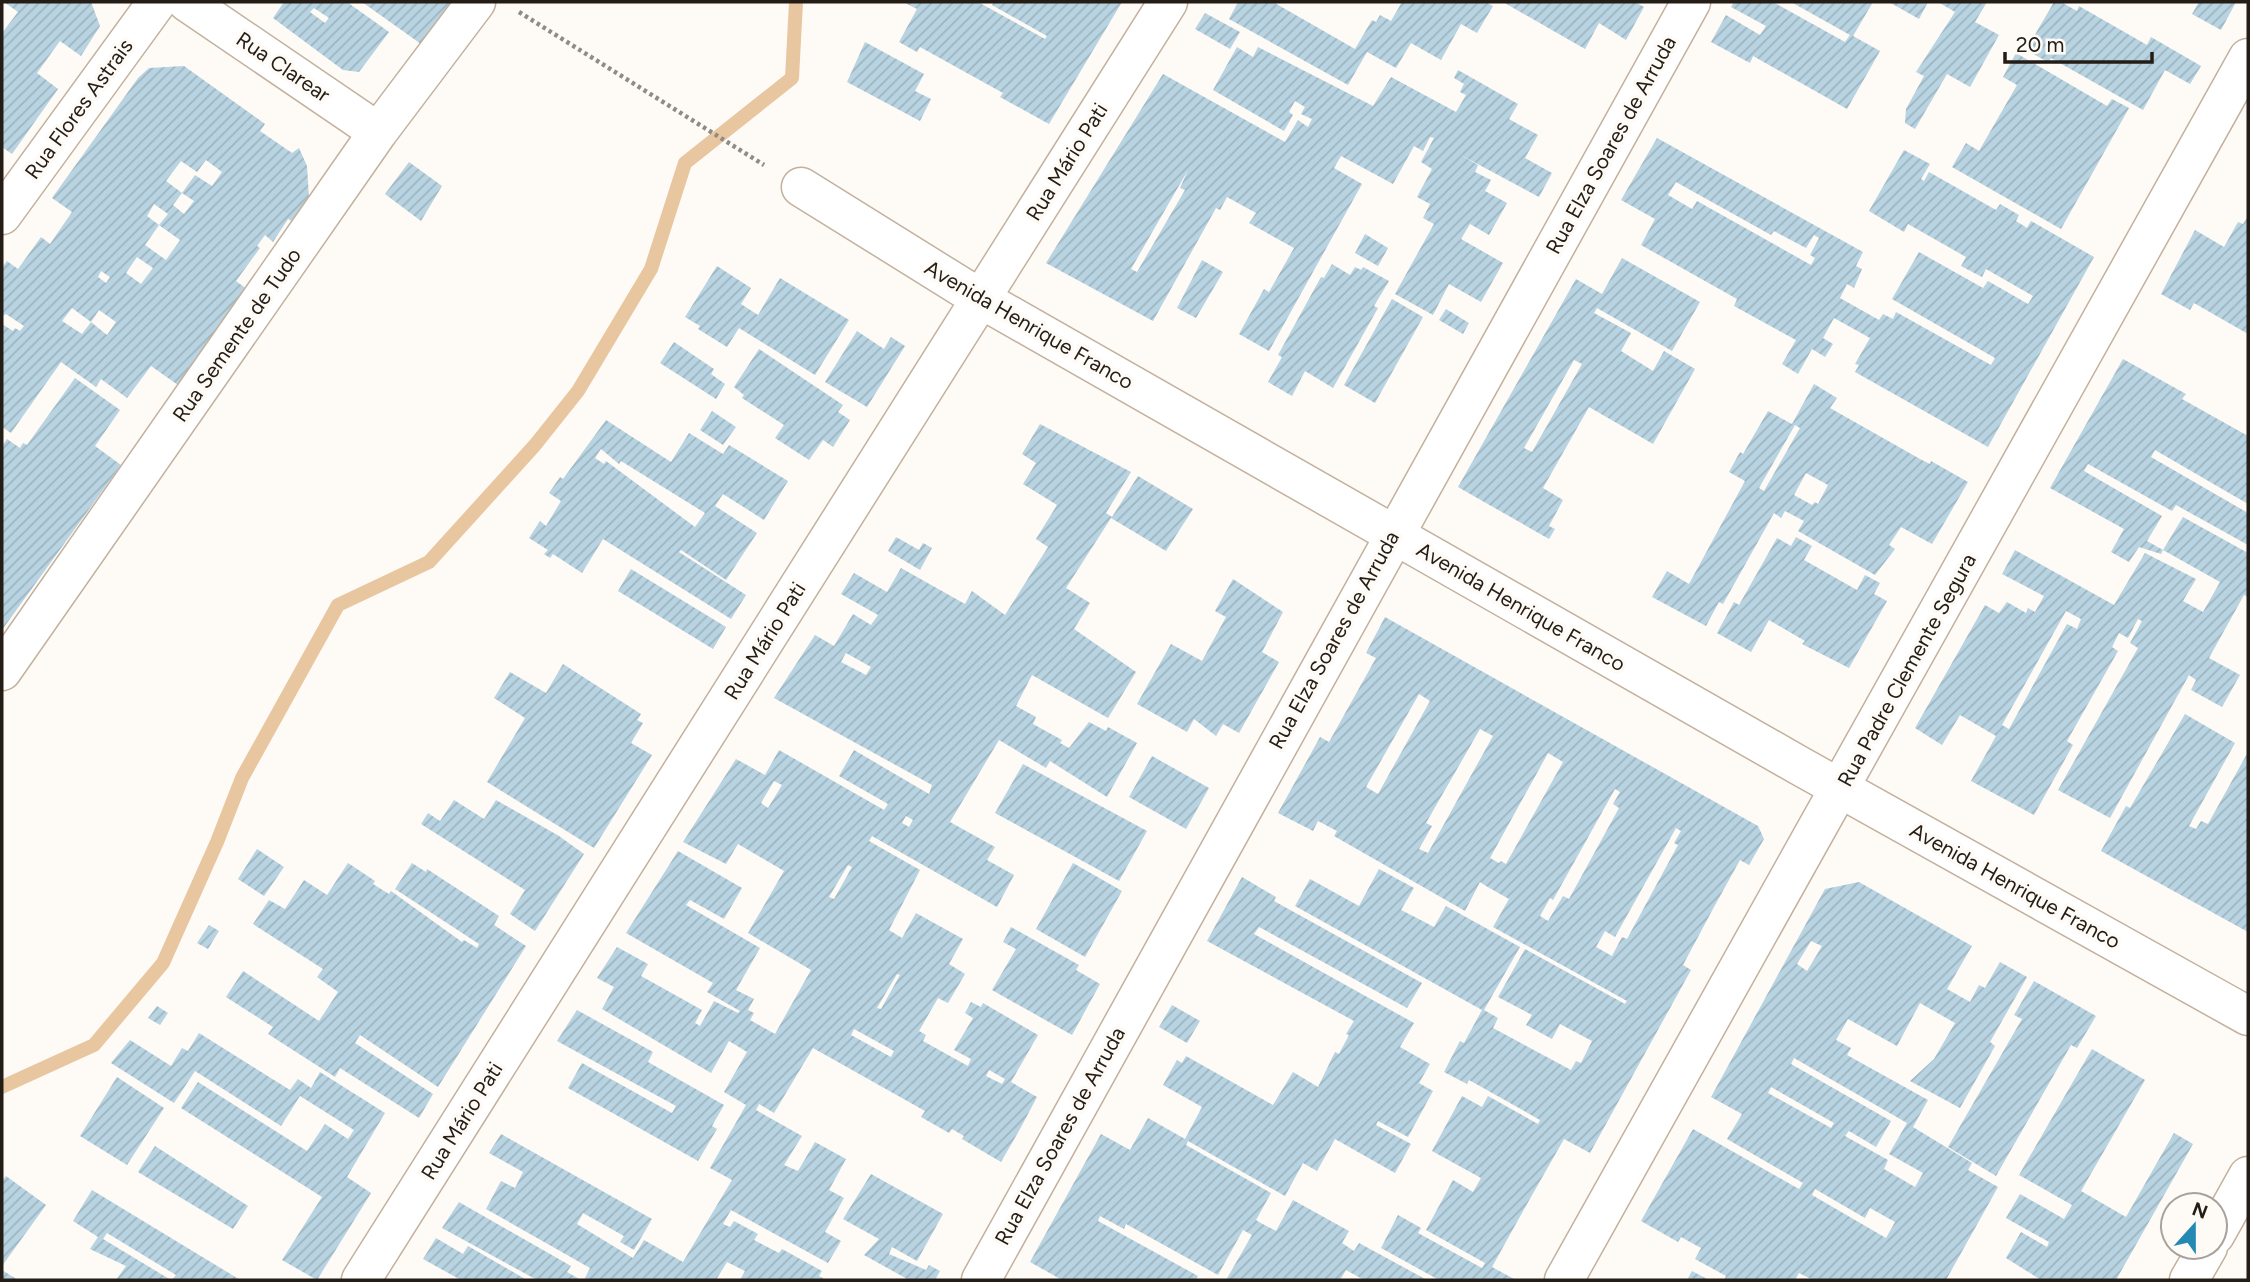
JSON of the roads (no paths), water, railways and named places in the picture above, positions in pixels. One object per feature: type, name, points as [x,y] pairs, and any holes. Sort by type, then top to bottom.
[{"type":"street","name":"Rua Flores Astrais","points":[[2,215],[156,2]]},
{"type":"street","name":"Rua Clarear","points":[[187,2],[378,132]]},
{"type":"street","name":"Rua Semente de Tudo","points":[[2,671],[378,132],[476,2]]},
{"type":"street","name":"Rua Mário Pati","points":[[361,1280],[1168,2]]},
{"type":"street","name":"Rua Elza Soares de Arruda","points":[[981,1280],[1393,534],[1691,2]]},
{"type":"street","name":"Rua Padre Clemente Segura","points":[[1564,1280],[2248,58]]},
{"type":"street","name":"Avenida Henrique Franco","points":[[801,187],[981,299],[1840,789],[2248,1016]]},
{"type":"street","points":[[2229,1210],[2248,1176]]},
{"type":"street","points":[[2189,1280],[2200,1261]]},
{"type":"waterway","points":[[2,1087],[94,1045],[163,963],[217,842],[242,778],[338,605],[429,562],[535,445],[578,391],[651,269],[685,163],[792,78],[796,2]]}]
